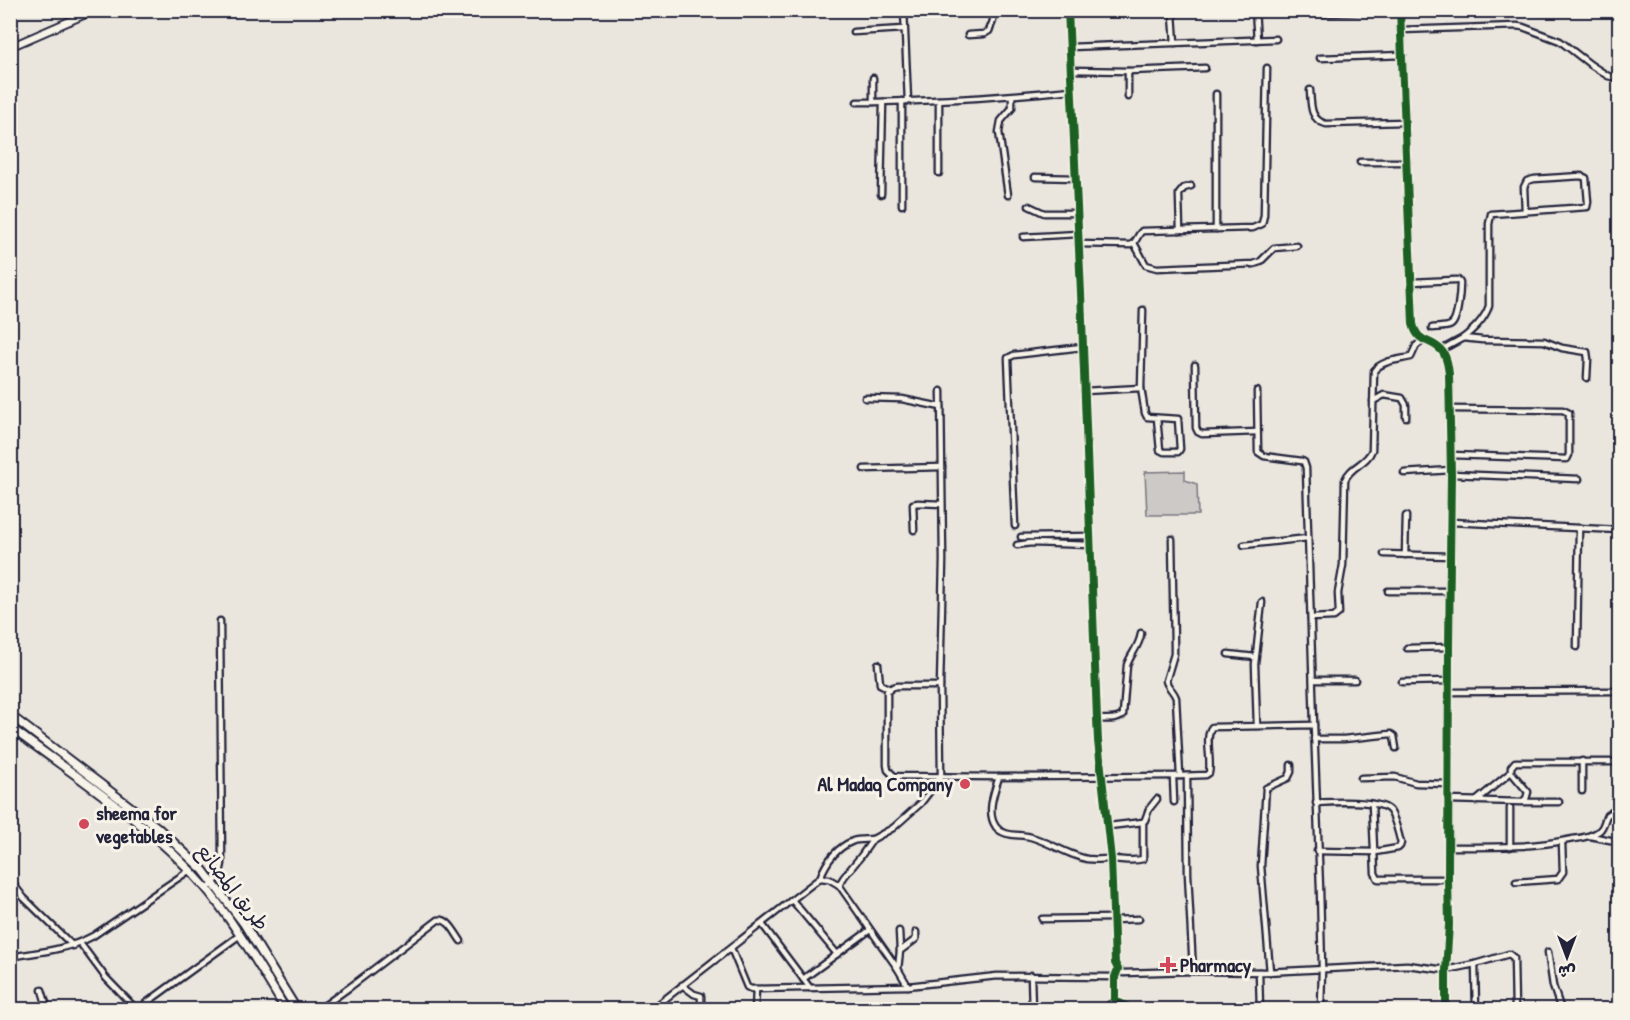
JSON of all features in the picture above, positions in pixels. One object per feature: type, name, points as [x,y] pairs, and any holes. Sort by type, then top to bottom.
[{"type":"main road","name":"طريق المصانع","points":[[10,715],[157,827],[203,870],[244,924],[297,1010]]},
{"type":"main road","name":"طريق المصانع","points":[[10,727],[133,819],[190,870],[207,889],[240,935],[286,1010]]},
{"type":"main road","points":[[24,737],[31,730]]},
{"type":"street","points":[[10,47],[94,10]]},
{"type":"street","points":[[902,205],[905,101],[904,10]]},
{"type":"street","points":[[968,35],[984,34],[990,31],[993,10]]},
{"type":"street","points":[[1023,11],[1030,10]]},
{"type":"street","points":[[1083,10],[1068,11],[1097,719],[1109,826],[1115,963],[1123,973],[1270,972],[1407,965],[1446,970],[1475,964],[1504,954],[1514,957],[1515,1010]]},
{"type":"street","points":[[1175,43],[1173,14],[1176,10]]},
{"type":"street","points":[[1255,10],[1257,40]]},
{"type":"street","points":[[1304,14],[1394,10]]},
{"type":"street","points":[[1400,10],[1414,328],[1424,340],[1441,350],[1448,365],[1451,522],[1449,925],[1446,1010]]},
{"type":"street","points":[[1401,30],[1523,27],[1560,41],[1608,76],[1620,79]]},
{"type":"street","points":[[853,32],[904,29]]},
{"type":"street","points":[[1070,47],[1276,39]]},
{"type":"street","points":[[1320,58],[1403,54]]},
{"type":"street","points":[[1071,70],[1128,71],[1205,68]]},
{"type":"street","points":[[1078,244],[1126,245],[1134,243],[1142,231],[1253,228],[1262,224],[1264,220],[1267,68]]},
{"type":"street","points":[[1128,71],[1128,97]]},
{"type":"street","points":[[873,78],[873,102]]},
{"type":"street","points":[[857,102],[1012,96],[1072,90]]},
{"type":"street","points":[[1310,90],[1312,112],[1319,123],[1405,122]]},
{"type":"street","points":[[1216,94],[1216,229]]},
{"type":"street","points":[[1008,195],[999,132],[1001,122],[1012,108],[1012,96]]},
{"type":"street","points":[[939,100],[939,173]]},
{"type":"street","points":[[881,194],[883,102]]},
{"type":"street","points":[[1360,162],[1407,162]]},
{"type":"street","points":[[1441,350],[1463,338],[1482,320],[1489,306],[1491,214],[1587,207],[1586,178],[1581,176],[1527,181],[1524,187],[1525,211]]},
{"type":"street","points":[[1035,177],[1076,178]]},
{"type":"street","points":[[1180,230],[1179,194],[1184,188],[1191,186]]},
{"type":"street","points":[[1029,206],[1044,213],[1077,213]]},
{"type":"street","points":[[1023,237],[1078,234]]},
{"type":"street","points":[[1134,243],[1146,265],[1157,268],[1254,264],[1260,262],[1274,248],[1297,246]]},
{"type":"street","points":[[1412,282],[1454,280],[1460,283],[1454,322],[1450,326],[1432,328]]},
{"type":"street","points":[[1143,310],[1141,388],[1146,416],[1178,419],[1180,448],[1178,452],[1160,450],[1157,418]]},
{"type":"street","points":[[1463,338],[1544,341],[1562,348],[1584,350],[1588,354],[1587,378]]},
{"type":"street","points":[[1311,618],[1334,617],[1339,614],[1338,592],[1343,572],[1346,480],[1351,470],[1365,461],[1370,454],[1373,375],[1376,368],[1384,363],[1411,357],[1416,346],[1424,340]]},
{"type":"street","points":[[1015,526],[1008,358],[1014,355],[1082,347]]},
{"type":"street","points":[[1195,365],[1196,428],[1198,432],[1202,434],[1257,432]]},
{"type":"street","points":[[1084,391],[1141,388]]},
{"type":"street","points":[[651,1010],[820,878],[833,854],[855,840],[873,839],[893,828],[921,803],[941,777],[941,391]]},
{"type":"street","points":[[1257,392],[1257,448],[1260,454],[1298,459],[1305,462],[1306,468],[1322,968],[1321,1010]]},
{"type":"street","points":[[1373,401],[1384,395],[1399,397],[1405,401],[1406,417]]},
{"type":"street","points":[[865,398],[902,399],[941,407]]},
{"type":"street","points":[[1450,409],[1563,410],[1569,413],[1569,455],[1567,459],[1451,455]]},
{"type":"street","points":[[864,469],[942,467]]},
{"type":"street","points":[[1404,473],[1451,472],[1579,479]]},
{"type":"street","points":[[914,530],[913,504],[942,504]]},
{"type":"street","points":[[1405,555],[1406,516]]},
{"type":"street","points":[[1451,522],[1620,530]]},
{"type":"street","points":[[1577,647],[1579,528]]},
{"type":"street","points":[[1022,537],[1090,536]]},
{"type":"street","points":[[1244,545],[1308,538]]},
{"type":"street","points":[[1172,539],[1174,646],[1166,681],[1176,698],[1183,776],[1193,971]]},
{"type":"street","points":[[1017,545],[1030,543],[1090,545]]},
{"type":"street","points":[[1384,554],[1450,556]]},
{"type":"street","points":[[1388,591],[1450,591]]},
{"type":"street","points":[[1257,726],[1254,675],[1262,602]]},
{"type":"street","points":[[207,889],[219,877],[222,864],[220,621]]},
{"type":"street","points":[[1097,719],[1120,718],[1123,715],[1127,665],[1139,643],[1141,633]]},
{"type":"street","points":[[1407,648],[1449,647]]},
{"type":"street","points":[[1228,654],[1255,657]]},
{"type":"street","points":[[878,664],[880,684],[890,689]]},
{"type":"street","points":[[1313,680],[1355,680]]},
{"type":"street","points":[[1402,681],[1449,681]]},
{"type":"street","points":[[940,686],[897,687],[887,691],[888,770],[894,776],[1173,777],[1202,775],[1209,773],[1208,732],[1210,728],[1314,725]]},
{"type":"street","points":[[1450,692],[1620,691]]},
{"type":"street","points":[[1314,739],[1348,739],[1391,734],[1394,735],[1396,748]]},
{"type":"street","points":[[1582,761],[1582,791]]},
{"type":"street","points":[[1476,801],[1511,772],[1511,767],[1515,762],[1620,762]]},
{"type":"street","points":[[1270,972],[1261,866],[1266,788],[1288,778],[1291,765]]},
{"type":"street","points":[[1511,772],[1528,792],[1526,800],[1521,802]]},
{"type":"street","points":[[999,777],[992,802],[994,824],[998,829],[1005,833],[1040,840],[1087,859],[1143,859],[1143,822],[1157,799]]},
{"type":"street","points":[[1173,777],[1174,802]]},
{"type":"street","points":[[1361,778],[1395,777],[1416,783],[1449,784]]},
{"type":"street","points":[[1448,800],[1559,802]]},
{"type":"street","points":[[1316,803],[1350,802],[1385,808],[1390,812],[1401,843],[1398,848],[1375,852],[1317,851]]},
{"type":"street","points":[[1372,804],[1378,879],[1448,879]]},
{"type":"street","points":[[1510,808],[1510,847]]},
{"type":"street","points":[[1448,846],[1510,847],[1562,842],[1602,830],[1607,815],[1620,811]]},
{"type":"street","points":[[1109,826],[1143,822]]},
{"type":"street","points":[[1590,835],[1620,842]]},
{"type":"street","points":[[839,885],[873,839]]},
{"type":"street","points":[[1516,882],[1558,879],[1563,872],[1562,842]]},
{"type":"street","points":[[10,957],[60,949],[80,943],[190,870]]},
{"type":"street","points":[[820,878],[829,879],[839,885],[909,986]]},
{"type":"street","points":[[10,880],[24,898],[73,946]]},
{"type":"street","points":[[792,900],[837,954]]},
{"type":"street","points":[[1042,919],[1138,919]]},
{"type":"street","points":[[318,1010],[438,920],[446,921],[461,941]]},
{"type":"street","points":[[762,924],[810,987]]},
{"type":"street","points":[[803,979],[870,930]]},
{"type":"street","points":[[897,969],[900,951],[899,932]]},
{"type":"street","points":[[900,951],[916,939],[916,932]]},
{"type":"street","points":[[80,943],[106,978],[139,1010],[240,935]]},
{"type":"street","points":[[731,948],[747,987],[756,988],[909,986],[997,976],[1115,977]]},
{"type":"street","points":[[1548,952],[1552,986],[1561,1010]]},
{"type":"street","points":[[1475,964],[1476,1010]]},
{"type":"street","points":[[1115,1001],[1115,977],[1118,969]]},
{"type":"street","points":[[1259,972],[1260,1010]]},
{"type":"street","points":[[1031,975],[1032,1010]]},
{"type":"street","points":[[682,985],[693,994],[700,996],[701,1010]]},
{"type":"street","points":[[755,1010],[756,988]]},
{"type":"street","points":[[42,990],[48,1010]]},
{"type":"street","points":[[1093,1010],[1104,1009],[1115,1001]]},
{"type":"street","points":[[1115,1001],[1135,1010]]},
{"type":"shaded area","points":[[1185,471],[1185,480],[1197,484],[1198,515],[1147,515],[1145,472]]},
{"type":"cycle path","points":[[1068,10],[1098,741],[1111,859],[1115,963],[1118,969],[1115,977],[1115,1001],[1135,1010]]},
{"type":"cycle path","points":[[1400,10],[1413,324],[1421,338],[1437,346],[1443,352],[1449,374],[1451,474],[1449,925],[1446,1010]]},
{"type":"place","name":"Al Madaq Company","points":[[965,784]]},
{"type":"place","name":"sheema for vegetables","points":[[84,824]]},
{"type":"place","name":"Pharmacy","points":[[1168,965]]}]
